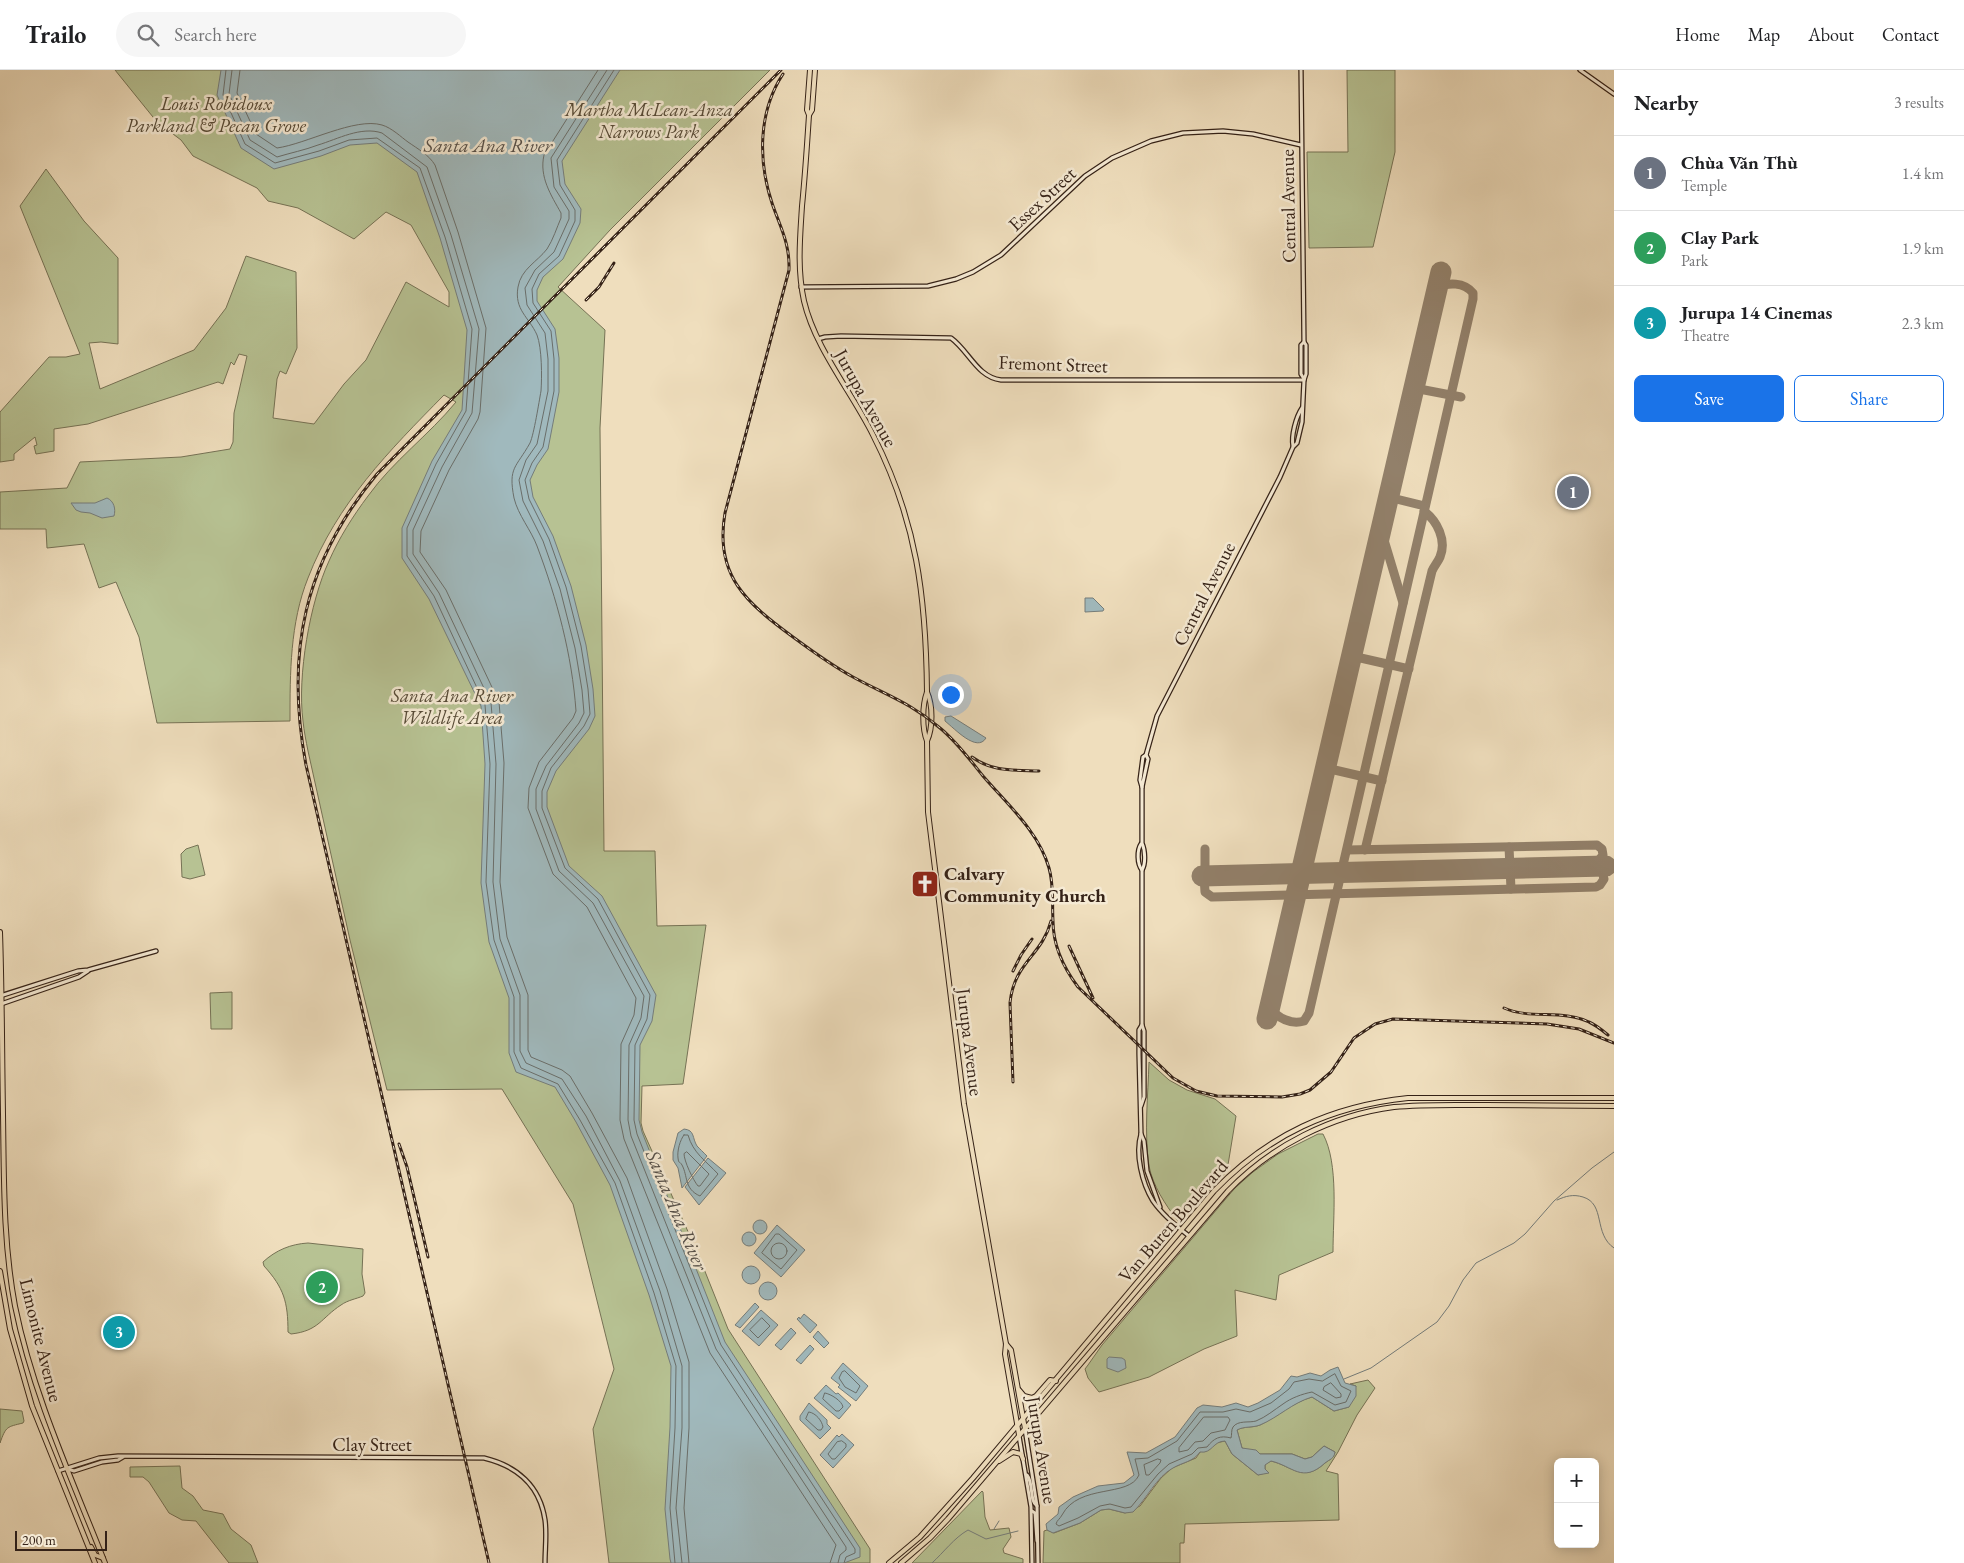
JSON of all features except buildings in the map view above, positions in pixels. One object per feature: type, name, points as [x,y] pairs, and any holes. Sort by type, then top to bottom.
[{"type":"main road","name":"Jurupa Avenue","points":[[810,70],[807,110],[809,115],[799,258],[801,287],[808,315],[818,339],[877,443],[895,484],[909,526],[918,568],[924,606],[927,692],[930,700],[930,734],[927,741],[928,812],[964,1104],[1006,1344],[1005,1354],[1032,1511],[1032,1563]]},
{"type":"main road","name":"Jurupa Avenue","points":[[809,115],[812,110],[815,70]]},
{"type":"main road","name":"Central Avenue","points":[[1189,1236],[1171,1221],[1160,1207],[1147,1171],[1144,1141],[1141,1134],[1139,1047],[1142,1025],[1142,870],[1139,866],[1139,848],[1142,843],[1142,787],[1140,772],[1143,757],[1146,755],[1150,737],[1163,704],[1279,479],[1293,447],[1292,440],[1298,413],[1302,408],[1306,374],[1306,345],[1304,342],[1301,70]]},
{"type":"main road","points":[[1580,70],[1614,94]]},
{"type":"main road","name":"Essex Street","points":[[801,287],[928,286],[956,279],[973,272],[1001,255],[1071,188],[1092,171],[1125,151],[1151,141],[1182,133],[1223,131],[1253,134],[1301,145]]},
{"type":"main road","name":"Fremont Street","points":[[818,339],[841,336],[951,338],[959,344],[983,373],[1001,380],[1304,380]]},
{"type":"main road","name":"Limonite Avenue","points":[[0,932],[3,1198],[8,1257],[16,1307],[29,1362],[45,1412],[104,1561]]},
{"type":"main road","points":[[0,996],[78,970],[88,970],[156,951]]},
{"type":"main road","points":[[0,1004],[80,977],[88,970]]},
{"type":"main road","name":"Van Buren Boulevard","points":[[889,1563],[905,1551],[930,1527],[1214,1191],[1238,1166],[1254,1154],[1296,1129],[1343,1110],[1381,1101],[1408,1098],[1614,1098]]},
{"type":"main road","name":"Van Buren Boulevard","points":[[901,1563],[930,1538],[1189,1236],[1235,1184],[1258,1163],[1298,1139],[1346,1117],[1379,1110],[1408,1106],[1614,1106]]},
{"type":"main road","name":"Limonite Avenue","points":[[0,1271],[10,1329],[26,1388],[95,1563]]},
{"type":"main road","name":"Jurupa Avenue","points":[[1006,1344],[1011,1350],[1037,1506],[1038,1563]]},
{"type":"main road","points":[[1018,1390],[1024,1396],[1032,1398],[1050,1380],[1056,1380]]},
{"type":"main road","points":[[995,1464],[1013,1452],[1021,1454],[1023,1459]]},
{"type":"main road","name":"Clay Street","points":[[58,1471],[99,1458],[123,1457],[477,1458],[492,1460],[519,1473],[536,1492],[545,1520],[545,1563]]},
{"type":"main road","points":[[1026,1474],[1030,1480],[1033,1502],[1037,1506]]},
{"type":"main road","points":[[1032,1511],[1035,1513],[1036,1536],[1039,1546]]},
{"type":"main road","points":[[76,1517],[80,1521],[95,1556],[104,1561]]},
{"type":"green space","name":"Santa Ana River Wildlife Area","points":[[115,70],[770,70],[610,230],[558,287],[605,330],[600,428],[604,851],[655,851],[657,926],[706,925],[683,1084],[642,1086],[641,1123],[698,1254],[728,1329],[870,1549],[870,1563],[609,1563],[593,1429],[614,1369],[573,1204],[502,1089],[387,1090],[350,940],[303,725],[302,683],[304,661],[316,597],[329,561],[342,536],[357,511],[378,483],[456,402],[444,395],[384,458],[349,502],[320,551],[302,595],[294,630],[290,721],[157,723],[139,637],[116,582],[99,588],[84,544],[47,548],[46,529],[0,529],[0,492],[67,488],[80,462],[181,457],[230,449],[233,442],[234,413],[247,356],[239,354],[234,365],[231,362],[223,384],[218,382],[88,424],[54,429],[54,451],[36,454],[34,446],[37,445],[35,437],[14,454],[14,460],[0,462],[0,412],[49,357],[66,357],[80,354],[20,206],[46,169],[84,221],[118,258],[118,344],[89,343],[100,389],[194,350],[226,308],[246,256],[296,272],[297,348],[286,374],[280,371],[277,379],[273,418],[314,424],[344,384],[366,360],[406,282],[449,307],[449,292],[411,225],[386,212],[354,239],[298,208],[268,201],[257,188],[193,156],[181,140],[157,122]]},
{"type":"green space","points":[[1347,70],[1395,70],[1395,152],[1373,247],[1309,248],[1307,152],[1348,152]]},
{"type":"green space","points":[[198,845],[205,875],[190,879],[182,877],[181,854],[186,849]]},
{"type":"green space","points":[[232,992],[232,1029],[211,1029],[210,993]]},
{"type":"green space","points":[[1149,1062],[1169,1080],[1187,1090],[1215,1099],[1236,1116],[1227,1171],[1182,1221],[1177,1220],[1156,1188],[1149,1166],[1147,1127]]},
{"type":"green space","points":[[1318,1134],[1323,1134],[1328,1146],[1333,1175],[1333,1252],[1279,1275],[1276,1300],[1235,1290],[1237,1336],[1204,1349],[1149,1377],[1099,1392],[1088,1378],[1085,1369],[1102,1345],[1235,1188],[1278,1154]]},
{"type":"green space","points":[[308,1243],[363,1249],[362,1274],[365,1293],[363,1296],[341,1305],[314,1327],[291,1334],[288,1332],[284,1296],[263,1262],[284,1248]]},
{"type":"green space","points":[[1368,1380],[1375,1388],[1357,1415],[1326,1471],[1338,1474],[1339,1520],[1185,1524],[1184,1543],[1180,1543],[1180,1563],[1043,1563],[1044,1531],[1047,1530],[1054,1533],[1080,1523],[1101,1510],[1109,1509],[1125,1513],[1140,1506],[1161,1478],[1172,1468],[1196,1458],[1200,1452],[1216,1443],[1225,1441],[1232,1454],[1258,1475],[1268,1472],[1265,1469],[1265,1464],[1271,1461],[1298,1471],[1310,1472],[1317,1469],[1331,1459],[1335,1452],[1324,1446],[1312,1457],[1305,1459],[1292,1454],[1260,1454],[1242,1448],[1237,1430],[1260,1425],[1312,1397],[1334,1411],[1349,1407],[1356,1386],[1350,1384]]},
{"type":"green space","points":[[0,1409],[22,1411],[24,1421],[8,1428],[0,1443]]},
{"type":"green space","points":[[180,1466],[182,1488],[193,1496],[203,1510],[223,1514],[231,1529],[251,1545],[258,1563],[229,1563],[196,1521],[182,1520],[169,1513],[149,1482],[143,1477],[130,1477],[130,1467]]},
{"type":"green space","points":[[982,1491],[985,1517],[990,1530],[1009,1528],[1011,1537],[1003,1549],[1004,1553],[1023,1559],[1023,1563],[912,1563]]},
{"type":"water","name":"Santa Ana River","points":[[221,70],[620,70],[562,161],[565,184],[581,209],[580,223],[563,259],[543,277],[537,290],[537,301],[555,329],[559,358],[559,392],[548,449],[530,480],[533,497],[553,536],[571,586],[586,645],[595,716],[589,729],[556,771],[547,792],[547,807],[569,866],[602,896],[656,995],[652,1021],[640,1045],[639,1120],[642,1132],[725,1342],[860,1548],[860,1557],[844,1563],[671,1563],[665,1509],[670,1427],[671,1366],[649,1295],[610,1185],[555,1087],[516,1072],[509,1053],[509,998],[489,942],[481,883],[485,764],[481,706],[429,599],[402,558],[402,528],[432,461],[462,410],[467,330],[440,238],[417,172],[377,143],[350,145],[321,156],[274,169],[241,148],[217,95]]},
{"type":"water","points":[[107,498],[114,506],[114,516],[102,518],[90,513],[81,512],[76,510],[71,503],[95,503]]},
{"type":"water","points":[[1085,598],[1093,598],[1104,609],[1103,611],[1085,612]]},
{"type":"water","points":[[951,716],[986,738],[982,742],[977,743],[966,738],[945,721],[945,717]]},
{"type":"water","points":[[684,1129],[692,1133],[697,1146],[707,1156],[682,1188],[678,1168],[673,1160],[673,1152],[678,1133]]},
{"type":"water","points":[[708,1158],[726,1173],[699,1205],[685,1187]]},
{"type":"water","points":[[760,1220],[765,1222],[767,1227],[765,1232],[760,1234],[755,1232],[753,1227],[755,1222]]},
{"type":"water","points":[[777,1225],[805,1250],[781,1277],[754,1253]]},
{"type":"water","points":[[749,1232],[754,1234],[756,1239],[754,1244],[749,1246],[744,1244],[742,1239],[744,1234]]},
{"type":"water","points":[[751,1266],[757,1269],[760,1275],[757,1281],[751,1284],[745,1281],[742,1275],[745,1269]]},
{"type":"water","points":[[768,1282],[774,1285],[777,1291],[774,1297],[768,1300],[762,1297],[759,1291],[762,1285]]},
{"type":"water","points":[[755,1303],[759,1307],[740,1328],[735,1325]]},
{"type":"water","points":[[761,1310],[778,1325],[759,1346],[742,1331]]},
{"type":"water","points":[[804,1314],[817,1325],[810,1333],[797,1319],[799,1317],[800,1319]]},
{"type":"water","points":[[791,1328],[796,1333],[781,1350],[775,1345]]},
{"type":"water","points":[[818,1331],[829,1343],[824,1348],[813,1337]]},
{"type":"water","points":[[810,1345],[814,1349],[801,1364],[796,1360]]},
{"type":"water","points":[[1109,1357],[1122,1358],[1125,1360],[1126,1368],[1118,1372],[1107,1368],[1107,1359]]},
{"type":"water","points":[[843,1363],[868,1386],[856,1401],[838,1387],[840,1385],[831,1378]]},
{"type":"water","points":[[1338,1367],[1345,1383],[1356,1386],[1356,1396],[1349,1407],[1334,1411],[1312,1397],[1260,1425],[1237,1430],[1242,1448],[1256,1450],[1260,1454],[1292,1454],[1305,1459],[1312,1457],[1324,1446],[1335,1452],[1333,1458],[1317,1469],[1304,1473],[1298,1472],[1271,1461],[1265,1465],[1265,1469],[1269,1473],[1258,1475],[1232,1454],[1225,1441],[1218,1443],[1207,1451],[1200,1452],[1191,1460],[1167,1472],[1133,1512],[1101,1510],[1080,1523],[1053,1533],[1047,1530],[1046,1524],[1058,1514],[1059,1507],[1073,1497],[1098,1486],[1124,1483],[1134,1475],[1127,1452],[1146,1453],[1175,1437],[1197,1408],[1203,1405],[1222,1407],[1236,1403],[1248,1407],[1280,1390],[1291,1376],[1297,1377],[1310,1373],[1321,1376]]},
{"type":"water","points":[[826,1385],[851,1405],[839,1419],[814,1398]]},
{"type":"water","points":[[809,1403],[827,1420],[827,1424],[831,1428],[820,1439],[800,1420],[800,1416]]},
{"type":"water","points":[[842,1434],[854,1445],[833,1468],[820,1455],[837,1435],[839,1437]]},
{"type":"waterway","points":[[1344,1379],[1371,1368],[1437,1322],[1476,1263],[1514,1243],[1525,1234],[1554,1201],[1592,1168],[1614,1152]]},
{"type":"waterway","points":[[1557,1200],[1579,1196],[1590,1201],[1595,1206],[1604,1235],[1614,1248]]},
{"type":"waterway","points":[[994,1529],[999,1521]]},
{"type":"waterway","points":[[932,1563],[968,1530],[986,1539],[1018,1531]]},
{"type":"taxiway","points":[[1270,1008],[1281,1018],[1294,1022],[1304,1021],[1309,1013],[1473,299],[1473,293],[1461,285],[1451,284],[1437,288]]},
{"type":"taxiway","points":[[1414,388],[1461,397]]},
{"type":"taxiway","points":[[1388,497],[1425,506]]},
{"type":"taxiway","points":[[1365,850],[1432,571],[1442,551],[1440,531],[1424,511]]},
{"type":"taxiway","points":[[1381,530],[1403,603]]},
{"type":"taxiway","points":[[1352,656],[1409,669]]},
{"type":"taxiway","points":[[1326,768],[1382,781]]},
{"type":"taxiway","points":[[1204,876],[1205,892],[1212,897],[1596,887],[1604,879],[1602,871],[1594,866],[1603,855],[1602,849],[1597,845],[1347,850]]},
{"type":"taxiway","points":[[1509,847],[1511,889]]},
{"type":"taxiway","points":[[1205,849],[1205,876]]},
{"type":"runway","points":[[1267,1019],[1441,272]]},
{"type":"runway","points":[[1202,876],[1606,866]]},
{"type":"railway","points":[[489,1563],[306,765],[300,724],[298,685],[300,647],[306,610],[317,575],[332,541],[352,507],[377,474],[781,70]]},
{"type":"railway","points":[[783,74],[769,104],[765,120],[763,154],[767,187],[786,243],[789,270],[725,513],[723,535],[725,554],[730,571],[748,599],[761,612],[793,637],[837,668],[919,712],[946,733],[1021,819],[1038,842],[1049,868],[1052,887],[1053,930],[1057,948],[1063,964],[1078,987],[1173,1078],[1196,1091],[1217,1096],[1282,1097],[1310,1090],[1331,1072],[1354,1038],[1375,1024],[1393,1019],[1547,1024],[1579,1029],[1614,1043]]},
{"type":"railway","points":[[586,300],[599,287],[614,263]]},
{"type":"railway","points":[[972,757],[996,768],[1039,771]]},
{"type":"railway","points":[[1013,1082],[1010,1003],[1013,989],[1022,968],[1041,943],[1051,921]]},
{"type":"railway","points":[[1013,971],[1032,939]]},
{"type":"railway","points":[[1069,946],[1093,998]]},
{"type":"railway","points":[[1504,1008],[1514,1012],[1579,1018],[1589,1022],[1608,1035]]},
{"type":"railway","points":[[399,1144],[407,1167],[428,1257]]},
{"type":"place","name":"Chùa Văn Thù","points":[[1573,492]]},
{"type":"place","name":"Calvary Community Church","points":[[925,884]]},
{"type":"place","name":"Clay Park","points":[[322,1287]]},
{"type":"place","name":"Jurupa 14 Cinemas","points":[[119,1332]]},
{"type":"park label","name":"Louis Robidoux Parkland & Pecan Grove","points":[[216,114]]},
{"type":"park label","name":"Martha McLean-Anza Narrows Park","points":[[649,120]]}]
